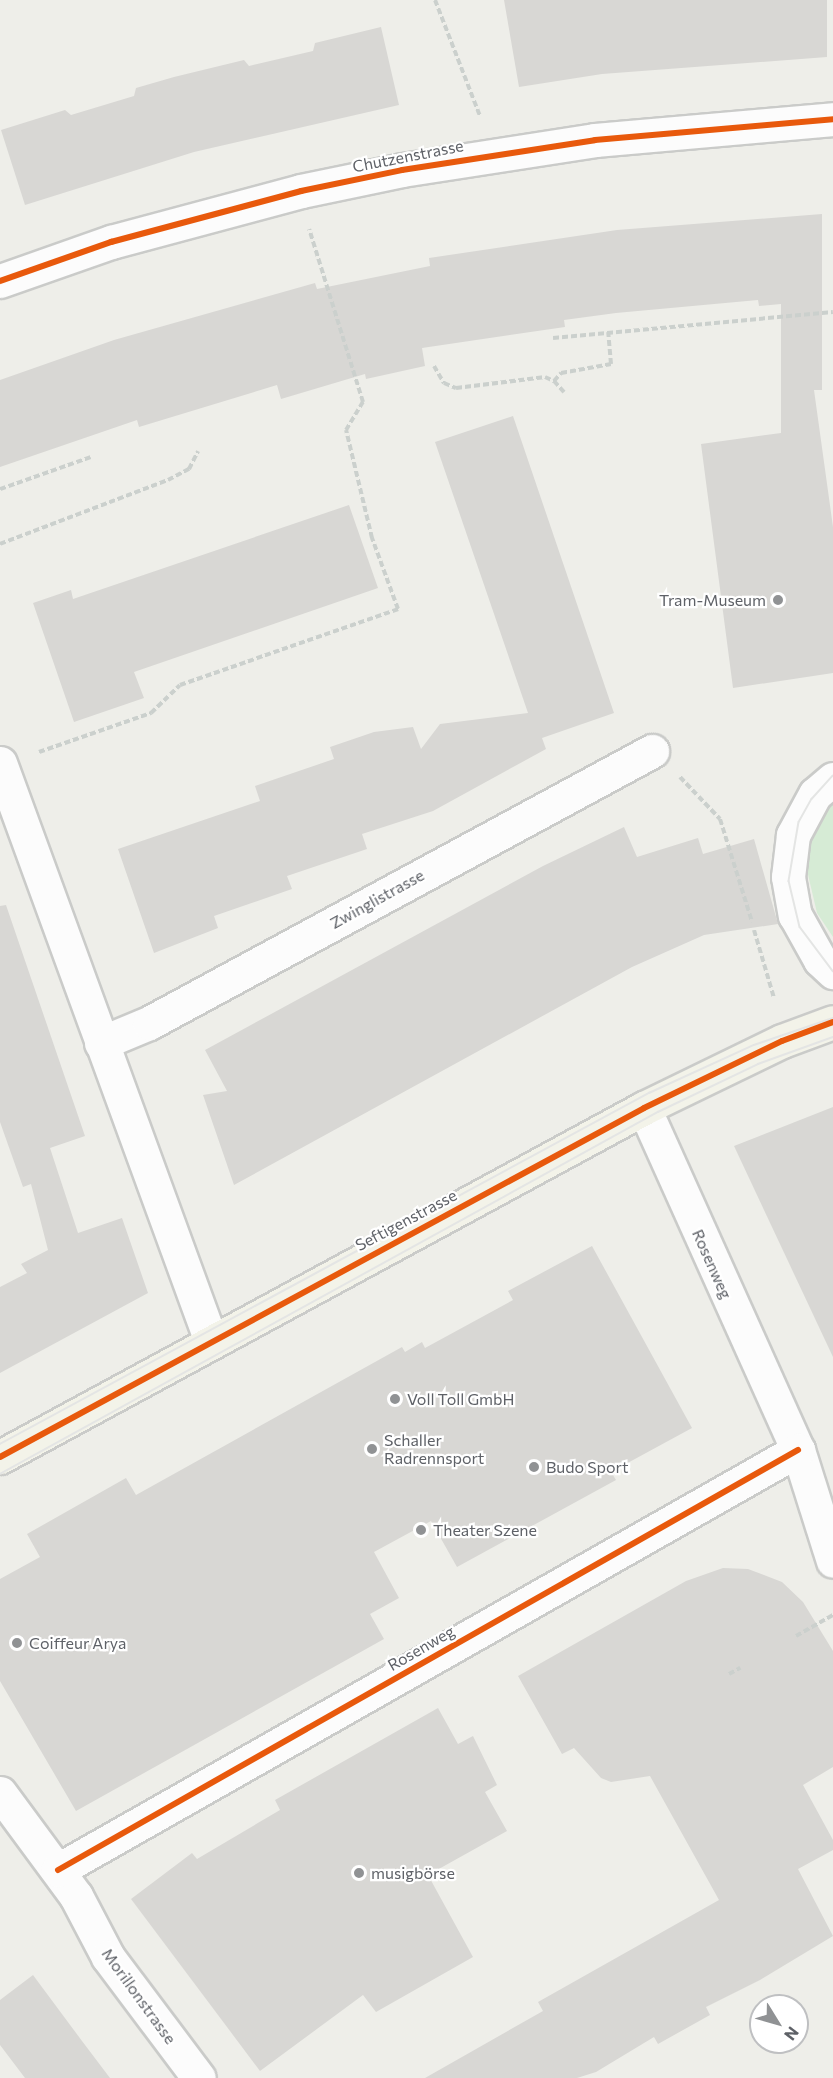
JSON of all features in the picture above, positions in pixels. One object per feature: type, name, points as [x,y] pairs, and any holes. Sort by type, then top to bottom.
[{"type":"main road","name":"Seftigenstrasse","points":[[0,1457],[644,1108],[782,1041],[833,1022]]},
{"type":"street","name":"Chutzenstrasse","points":[[0,281],[134,236],[301,191],[402,170],[595,140],[833,119]]},
{"type":"street","name":"Zwinglistrasse","points":[[101,1043],[149,1023],[652,751]]},
{"type":"street","points":[[0,763],[211,1341]]},
{"type":"street","points":[[833,778],[815,794],[793,835],[788,877],[795,915],[820,960],[833,972]]},
{"type":"street","name":"Rosenweg","points":[[644,1108],[798,1450],[833,1561]]},
{"type":"street","name":"Rosenweg","points":[[58,1870],[798,1450]]},
{"type":"street","name":"Morillonstrasse","points":[[0,1793],[58,1870],[108,1956],[199,2078]]},
{"type":"path","points":[[435,0],[484,128]]},
{"type":"path","points":[[35,754],[151,713],[180,685],[398,609],[372,538],[346,430],[363,402],[306,220]]},
{"type":"path","points":[[553,338],[833,312]]},
{"type":"path","points":[[554,381],[561,373],[611,364],[608,332]]},
{"type":"path","points":[[434,366],[444,383],[456,388],[537,377],[554,381],[564,392]]},
{"type":"path","points":[[0,544],[168,480],[189,469],[198,451]]},
{"type":"path","points":[[0,489],[91,458]]},
{"type":"path","points":[[652,751],[708,802],[720,819],[774,998]]},
{"type":"path","points":[[796,1636],[833,1615]]},
{"type":"path","points":[[729,1674],[740,1668]]},
{"type":"green space","points":[[833,799],[833,937],[817,913],[806,866],[813,828]]},
{"type":"building","points":[[504,0],[827,0],[827,57],[602,74],[519,87]]},
{"type":"building","points":[[381,27],[399,105],[194,152],[25,205],[1,130],[65,110],[71,115],[134,96],[136,88],[174,77],[244,60],[249,66],[313,51],[315,43]]},
{"type":"building","points":[[822,214],[822,390],[814,390],[833,527],[833,673],[733,688],[701,444],[781,433],[781,304],[759,306],[758,300],[616,313],[564,320],[565,327],[422,348],[425,366],[366,379],[365,374],[281,399],[277,385],[139,427],[137,420],[0,467],[0,380],[114,340],[315,283],[317,289],[430,266],[429,258],[617,230]]},
{"type":"building","points":[[513,416],[614,713],[542,738],[546,749],[433,811],[362,834],[367,849],[287,876],[292,889],[214,916],[218,928],[154,953],[118,849],[260,801],[255,786],[334,759],[330,747],[374,732],[413,727],[421,749],[440,724],[528,713],[435,442]]},
{"type":"building","points":[[349,505],[378,588],[134,672],[144,698],[74,722],[33,603],[71,590],[73,599]]},
{"type":"building","points":[[624,827],[637,857],[698,838],[703,854],[754,839],[778,924],[704,935],[632,967],[234,1185],[203,1095],[227,1091],[205,1050],[543,866]]},
{"type":"building","points":[[6,905],[85,1136],[50,1148],[78,1233],[122,1218],[148,1293],[0,1373],[0,1287],[27,1273],[21,1264],[48,1250],[31,1184],[23,1187],[0,1122],[0,906]]},
{"type":"building","points":[[833,1107],[833,1357],[734,1146]]},
{"type":"building","points":[[592,1246],[692,1428],[611,1472],[616,1480],[457,1567],[431,1521],[374,1552],[399,1598],[370,1614],[384,1639],[76,1811],[0,1681],[0,1579],[40,1557],[27,1534],[126,1478],[136,1495],[402,1347],[405,1352],[422,1342],[425,1348],[513,1300],[508,1291]]},
{"type":"building","points":[[723,1568],[748,1569],[782,1582],[803,1602],[833,1651],[833,1767],[803,1785],[833,1840],[833,1850],[798,1869],[833,1936],[760,1980],[706,2007],[710,2015],[658,2044],[654,2037],[596,2072],[577,2078],[425,2078],[543,2011],[538,2002],[719,1900],[650,1776],[611,1782],[601,1778],[574,1748],[562,1754],[518,1676],[686,1581]]},
{"type":"building","points":[[438,1708],[458,1744],[473,1736],[497,1785],[485,1792],[507,1831],[428,1875],[473,1957],[376,2012],[363,1995],[260,2071],[131,1899],[192,1853],[197,1859],[280,1810],[275,1800]]},
{"type":"building","points":[[33,1975],[110,2078],[25,2078],[0,2045],[0,2000]]},
{"type":"tram line","points":[[833,776],[812,799],[799,822],[789,881],[800,927],[833,971]]},
{"type":"tram line","points":[[0,1444],[649,1093],[754,1045],[833,1018]]},
{"type":"tram line","points":[[0,1474],[658,1112],[758,1064],[833,1037]]},
{"type":"cycle path","points":[[0,281],[111,242],[301,191],[402,170],[595,140],[833,119]]},
{"type":"cycle path","points":[[0,1457],[644,1108],[782,1041],[833,1022]]},
{"type":"cycle path","points":[[58,1870],[798,1450]]},
{"type":"place","name":"Tram-Museum","points":[[778,600]]},
{"type":"place","name":"Voll Toll GmbH","points":[[395,1399]]},
{"type":"place","name":"Schaller Radrennsport","points":[[372,1449]]},
{"type":"place","name":"Budo Sport","points":[[534,1467]]},
{"type":"place","name":"Theater Szene","points":[[421,1530]]},
{"type":"place","name":"Coiffeur Arya","points":[[17,1643]]},
{"type":"place","name":"musigbörse","points":[[359,1873]]}]
